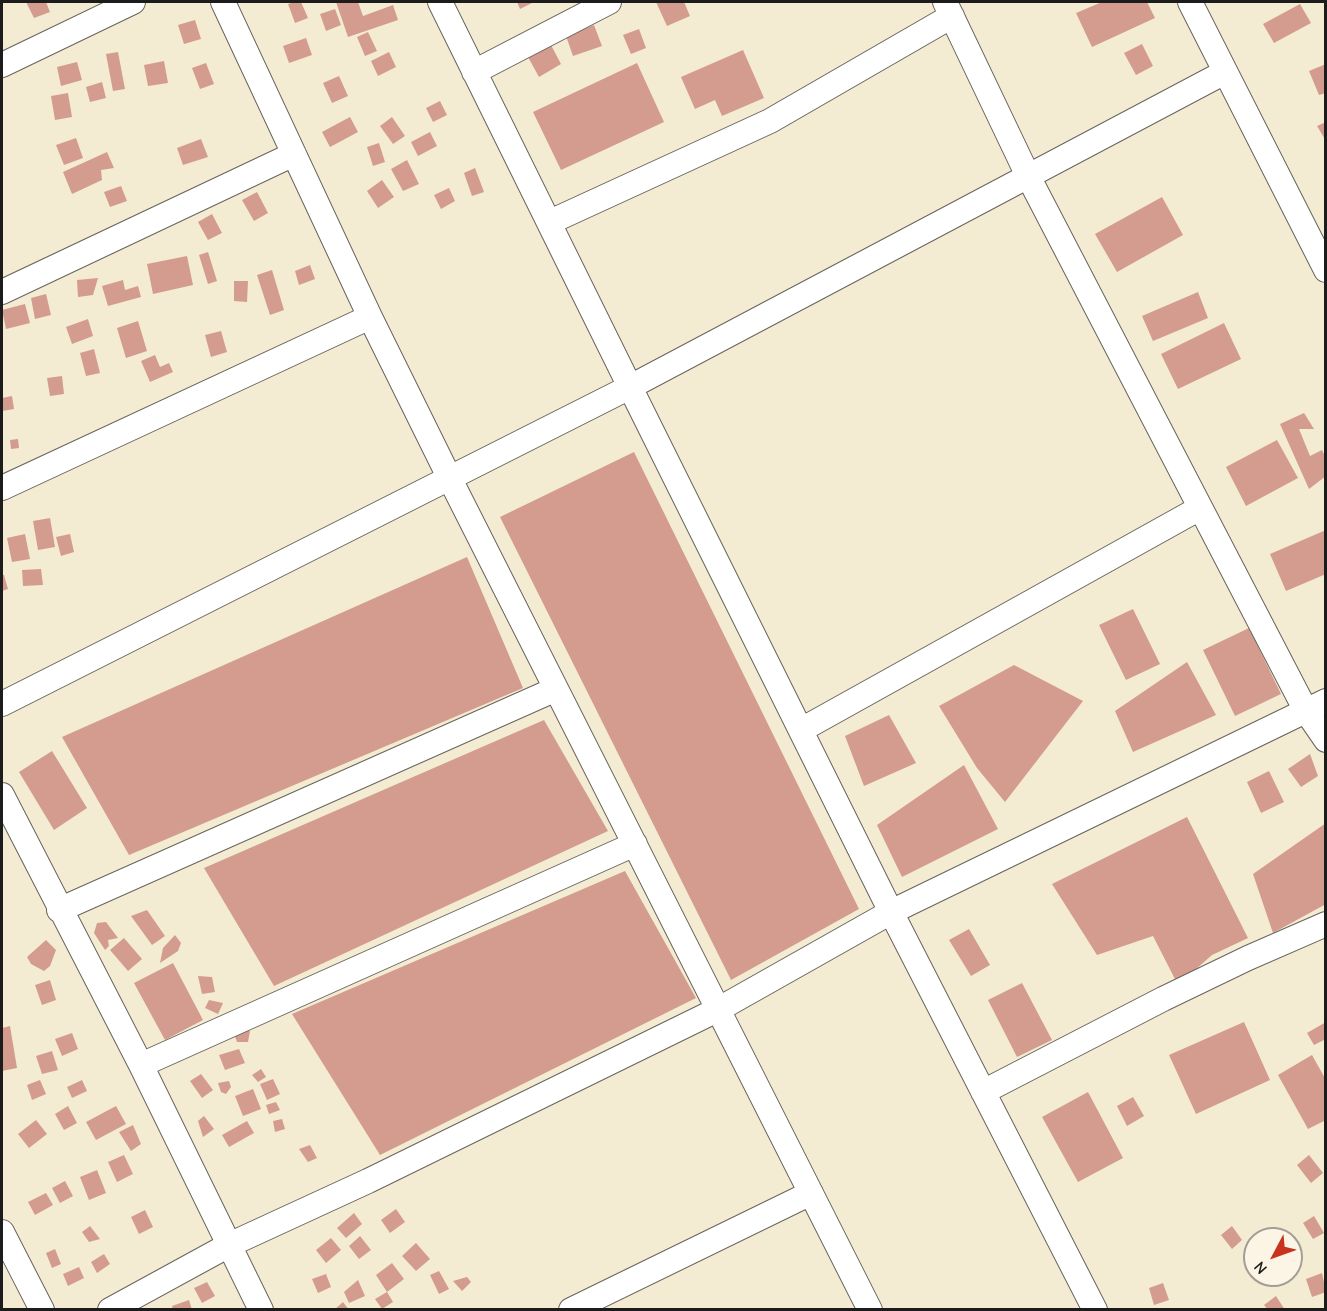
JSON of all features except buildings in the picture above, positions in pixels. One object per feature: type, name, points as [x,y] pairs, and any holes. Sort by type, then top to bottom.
[{"type":"street","points":[[2,65],[133,2]]},
{"type":"street","points":[[223,2],[370,317],[449,477],[870,1310]]},
{"type":"street","points":[[440,2],[891,912],[1095,1310]]},
{"type":"street","points":[[474,72],[609,2]]},
{"type":"street","points":[[1190,2],[1225,72],[1320,245],[1326,270]]},
{"type":"street","points":[[550,222],[770,121],[948,9],[1028,176],[1200,508],[1316,706],[1326,740]]},
{"type":"street","points":[[2,704],[630,387],[1225,72]]},
{"type":"street","points":[[2,292],[294,154]]},
{"type":"street","points":[[2,488],[370,317]]},
{"type":"street","points":[[801,730],[1200,508]]},
{"type":"street","points":[[60,910],[556,689]]},
{"type":"street","points":[[110,1310],[228,1245],[378,1175],[719,1009],[891,912],[1316,706]]},
{"type":"street","points":[[2,795],[141,1065],[261,1310]]},
{"type":"street","points":[[141,1065],[634,844]]},
{"type":"street","points":[[983,1092],[1163,999],[1326,924]]},
{"type":"street","points":[[571,1310],[811,1192]]},
{"type":"street","points":[[2,1232],[42,1310]]}]
